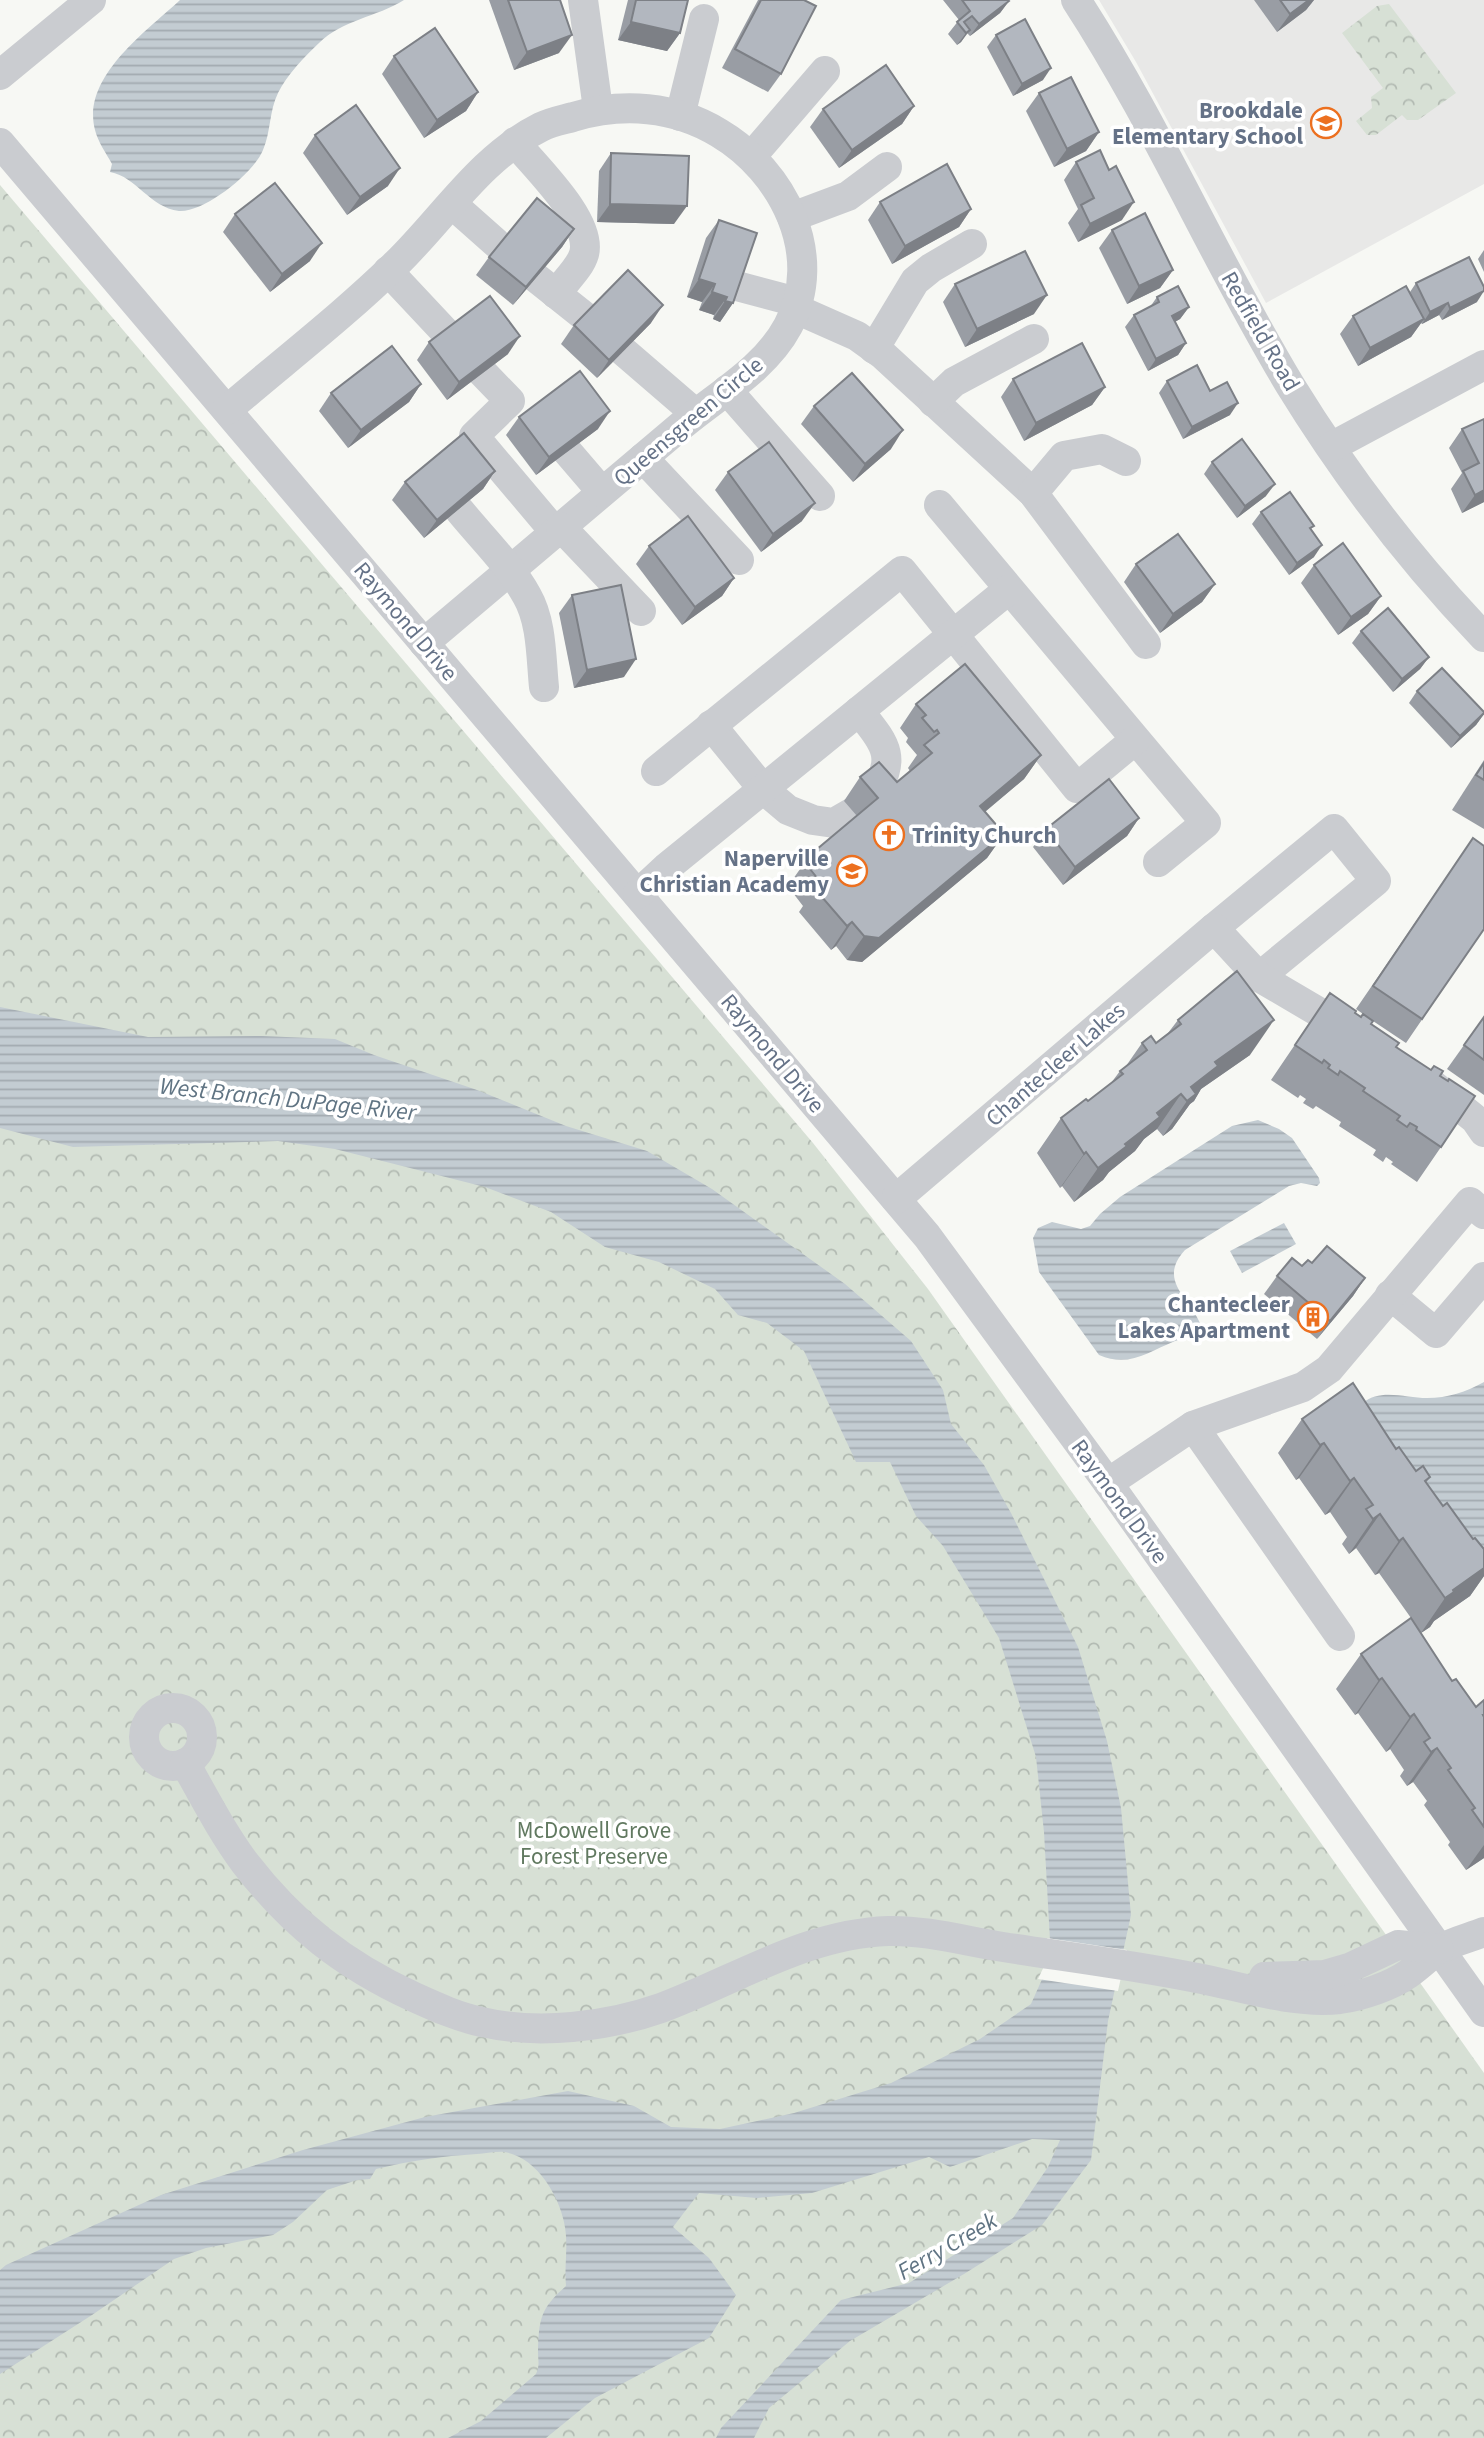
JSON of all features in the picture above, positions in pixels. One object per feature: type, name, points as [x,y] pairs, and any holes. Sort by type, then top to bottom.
[{"type":"street","points":[[0,75],[91,0]]},
{"type":"street","points":[[583,0],[598,109]]},
{"type":"street","name":"Redfield Road","points":[[1076,0],[1138,104],[1284,374],[1370,505],[1409,554],[1484,637]]},
{"type":"street","points":[[680,116],[704,19]]},
{"type":"street","points":[[751,157],[825,71]]},
{"type":"street","name":"Queensgreen Circle","points":[[227,410],[388,271],[506,148],[544,125],[598,109],[635,107],[680,116],[718,132],[751,157],[779,189],[792,217],[803,259],[797,306],[779,340],[758,364],[424,643]]},
{"type":"street","points":[[515,142],[580,224],[585,246],[583,257],[546,286],[584,316]]},
{"type":"street","name":"Raymond Drive","points":[[0,143],[896,1199],[974,1298],[1108,1483],[1484,2012]]},
{"type":"street","points":[[792,217],[848,196],[887,167]]},
{"type":"street","points":[[452,204],[496,243]]},
{"type":"street","points":[[874,349],[915,281],[931,268],[972,244]]},
{"type":"street","points":[[388,271],[448,335]]},
{"type":"street","points":[[733,285],[797,306],[857,336],[874,349],[1032,493],[1146,644]]},
{"type":"street","points":[[940,410],[954,383],[1034,339]]},
{"type":"street","points":[[623,351],[695,414]]},
{"type":"street","points":[[1331,447],[1484,365]]},
{"type":"street","points":[[481,371],[522,406],[474,436],[558,530],[641,611]]},
{"type":"street","points":[[727,390],[820,496]]},
{"type":"street","points":[[1032,493],[1064,456],[1102,449],[1126,461]]},
{"type":"street","points":[[566,450],[602,492]]},
{"type":"street","points":[[643,458],[739,560]]},
{"type":"street","points":[[939,505],[1206,823],[1158,863]]},
{"type":"street","points":[[460,511],[510,571],[528,598],[538,632],[544,687]]},
{"type":"street","points":[[656,771],[902,571],[1077,788],[1135,740]]},
{"type":"street","points":[[638,894],[666,868],[1008,590]]},
{"type":"street","points":[[711,725],[764,789],[788,810],[813,820],[834,823],[862,804],[883,780],[887,764],[884,743],[859,711]]},
{"type":"street","name":"Chantecleer Lakes","points":[[896,1199],[1213,928],[1334,829],[1376,881],[1259,977]]},
{"type":"street","points":[[1213,928],[1259,977],[1379,1048]]},
{"type":"street","points":[[1413,1070],[1475,1119],[1484,1132]]},
{"type":"street","points":[[1108,1483],[1193,1426],[1303,1387],[1329,1369],[1471,1202],[1484,1214]]},
{"type":"street","points":[[1390,1295],[1436,1333],[1484,1277]]},
{"type":"street","points":[[1193,1426],[1340,1636]]},
{"type":"street","points":[[185,1763],[235,1849],[267,1889],[311,1935],[376,1979],[432,2005],[481,2022],[537,2029],[597,2024],[660,2008],[783,1954],[844,1937],[889,1931],[930,1934],[1165,1971],[1293,1997],[1343,1998],[1367,1992],[1406,1976],[1439,1949],[1484,1932]]},
{"type":"shaded area","name":"Brookdale Elementary School","points":[[1099,0],[1484,0],[1484,184],[1266,303],[1136,62]]},
{"type":"green space","points":[[1389,4],[1456,93],[1418,120],[1407,120],[1402,115],[1376,135],[1367,135],[1356,121],[1372,108],[1371,97],[1383,88],[1342,33],[1377,6]]},
{"type":"green space","name":"McDowell Grove Forest Preserve","points":[[0,185],[813,1143],[928,1289],[1484,2073],[1484,2438],[0,2438]]},
{"type":"water","points":[[180,0],[404,0],[338,29],[319,43],[296,66],[278,93],[266,143],[250,170],[214,199],[201,206],[179,211],[159,204],[128,180],[110,172],[112,164],[96,134],[93,110],[107,74],[120,57]]},
{"type":"water","name":"West Branch DuPage River","points":[[0,1007],[148,1037],[262,1036],[335,1039],[477,1090],[566,1126],[647,1151],[712,1189],[845,1284],[911,1341],[943,1390],[951,1424],[984,1465],[1011,1513],[1078,1647],[1107,1741],[1121,1808],[1131,1915],[1108,2021],[1091,2160],[1042,2225],[850,2341],[769,2408],[754,2438],[716,2438],[721,2428],[841,2300],[909,2283],[1013,2218],[1048,2167],[1060,2140],[1032,2139],[950,2167],[929,2157],[812,2193],[757,2198],[699,2193],[673,2227],[709,2258],[736,2295],[709,2338],[595,2398],[546,2438],[448,2438],[481,2421],[536,2374],[540,2323],[546,2308],[566,2286],[565,2230],[557,2200],[544,2178],[535,2169],[516,2155],[504,2152],[388,2166],[376,2169],[370,2179],[357,2180],[327,2190],[293,2222],[273,2235],[206,2248],[174,2259],[0,2374],[0,2270],[161,2195],[303,2150],[425,2117],[568,2091],[634,2106],[671,2127],[720,2129],[794,2113],[891,2083],[980,2039],[1031,2004],[1051,1959],[1044,1832],[1036,1757],[999,1638],[943,1546],[916,1516],[890,1462],[856,1462],[804,1351],[767,1323],[738,1315],[715,1289],[659,1262],[605,1247],[551,1212],[485,1187],[335,1149],[278,1141],[73,1147],[0,1128]]},
{"type":"water","points":[[1258,1120],[1292,1138],[1320,1183],[1317,1186],[1301,1183],[1289,1186],[1185,1250],[1177,1261],[1175,1281],[1202,1328],[1197,1335],[1129,1359],[1110,1359],[1099,1355],[1039,1272],[1033,1238],[1038,1228],[1052,1222],[1081,1229],[1090,1226],[1120,1197],[1232,1126]]},
{"type":"water","points":[[1284,1223],[1296,1244],[1242,1273],[1230,1251]]},
{"type":"water","points":[[1484,1382],[1484,1559],[1364,1414],[1363,1403],[1370,1398],[1385,1395],[1442,1397]]},
{"type":"pier","points":[[1047,1938],[1127,1950],[1118,1991],[1038,1979],[1048,1958]]},
{"type":"building","points":[[508,0],[560,0],[572,35],[527,52]]},
{"type":"building","points":[[636,0],[688,0],[680,33],[631,22]]},
{"type":"building","points":[[761,0],[804,0],[816,6],[781,74],[735,49]]},
{"type":"building","points":[[962,0],[1009,1],[979,24],[972,16],[964,22],[970,30],[966,33],[957,22],[970,11]]},
{"type":"building","points":[[1280,0],[1309,0],[1290,14]]},
{"type":"building","points":[[1025,19],[1051,68],[1022,84],[996,35]]},
{"type":"building","points":[[435,28],[478,92],[437,120],[394,56]]},
{"type":"building","points":[[886,65],[914,106],[852,150],[823,109]]},
{"type":"building","points":[[1071,77],[1099,132],[1067,149],[1039,93]]},
{"type":"building","points":[[356,105],[400,168],[360,197],[315,135]]},
{"type":"building","points":[[1100,150],[1109,170],[1116,166],[1134,202],[1090,224],[1081,205],[1094,198],[1076,162]]},
{"type":"building","points":[[611,153],[689,156],[687,206],[610,204]]},
{"type":"building","points":[[947,164],[971,209],[905,246],[880,202]]},
{"type":"building","points":[[275,183],[322,243],[282,274],[235,214]]},
{"type":"building","points":[[537,198],[574,229],[526,287],[489,257]]},
{"type":"building","points":[[1145,213],[1173,270],[1139,286],[1112,230]]},
{"type":"building","points":[[719,220],[757,233],[733,303],[725,301],[727,297],[712,292],[715,284],[699,279]]},
{"type":"building","points":[[1025,251],[1047,295],[977,329],[955,284]]},
{"type":"building","points":[[1469,257],[1484,291],[1450,308],[1448,303],[1430,312],[1416,283]]},
{"type":"building","points":[[628,270],[663,305],[609,360],[574,325]]},
{"type":"building","points":[[1178,286],[1189,307],[1172,316],[1186,343],[1156,359],[1134,315],[1159,302],[1157,297]]},
{"type":"building","points":[[1406,286],[1424,319],[1370,348],[1353,316]]},
{"type":"building","points":[[490,296],[520,336],[459,382],[429,342]]},
{"type":"building","points":[[1082,343],[1105,387],[1036,423],[1013,379]]},
{"type":"building","points":[[392,346],[421,384],[361,430],[331,393]]},
{"type":"building","points":[[1197,365],[1210,391],[1227,382],[1238,403],[1192,427],[1167,381]]},
{"type":"building","points":[[580,371],[610,411],[549,457],[519,417]]},
{"type":"building","points":[[852,373],[903,430],[865,464],[814,406]]},
{"type":"building","points":[[1484,419],[1484,490],[1475,495],[1463,471],[1479,463],[1462,429]]},
{"type":"building","points":[[464,433],[495,471],[437,520],[405,482]]},
{"type":"building","points":[[1242,439],[1275,484],[1245,506],[1212,462]]},
{"type":"building","points":[[769,442],[815,503],[773,534],[728,472]]},
{"type":"building","points":[[1290,492],[1314,526],[1310,528],[1322,545],[1297,563],[1261,512]]},
{"type":"building","points":[[688,516],[734,578],[695,607],[649,546]]},
{"type":"building","points":[[1178,534],[1215,584],[1173,614],[1136,564]]},
{"type":"building","points":[[1343,543],[1381,596],[1351,617],[1314,565]]},
{"type":"building","points":[[621,585],[636,659],[587,670],[572,595]]},
{"type":"building","points":[[1388,608],[1429,657],[1402,679],[1361,631]]},
{"type":"building","points":[[965,664],[1041,755],[980,806],[1004,834],[879,938],[864,936],[852,922],[847,926],[815,889],[822,884],[810,869],[810,855],[878,798],[860,777],[879,762],[897,782],[932,753],[924,745],[939,733],[937,730],[934,732],[922,718],[926,715],[916,704]]},
{"type":"building","points":[[1442,668],[1484,712],[1460,736],[1417,691]]},
{"type":"building","points":[[1484,763],[1484,780],[1476,775]]},
{"type":"building","points":[[1109,779],[1139,818],[1075,867],[1046,829]]},
{"type":"building","points":[[1473,838],[1484,846],[1484,929],[1422,1019],[1373,986]]},
{"type":"building","points":[[1237,971],[1274,1020],[1215,1062],[1218,1066],[1191,1087],[1196,1094],[1187,1101],[1181,1094],[1157,1113],[1160,1117],[1098,1168],[1086,1152],[1084,1154],[1061,1118],[1123,1074],[1120,1071],[1147,1050],[1142,1043],[1151,1036],[1156,1043],[1181,1024],[1178,1020]]},
{"type":"building","points":[[1330,993],[1361,1017],[1363,1014],[1373,1021],[1371,1024],[1399,1043],[1396,1047],[1431,1070],[1434,1066],[1443,1071],[1440,1076],[1475,1096],[1441,1147],[1416,1130],[1417,1127],[1410,1123],[1407,1127],[1397,1120],[1400,1116],[1363,1091],[1365,1088],[1340,1071],[1338,1075],[1328,1068],[1330,1065],[1324,1060],[1322,1063],[1295,1045]]},
{"type":"building","points":[[1484,1017],[1484,1060],[1464,1045]]},
{"type":"building","points":[[1327,1246],[1365,1278],[1330,1321],[1277,1276],[1292,1258],[1302,1266],[1308,1260],[1312,1263]]},
{"type":"building","points":[[1353,1383],[1396,1449],[1399,1447],[1416,1471],[1423,1466],[1430,1477],[1425,1481],[1443,1506],[1447,1503],[1473,1539],[1484,1549],[1484,1568],[1445,1598],[1403,1538],[1399,1541],[1380,1514],[1373,1519],[1366,1509],[1373,1505],[1354,1478],[1350,1481],[1324,1443],[1320,1445],[1302,1419]]},
{"type":"building","points":[[1411,1618],[1452,1681],[1456,1679],[1476,1707],[1484,1700],[1484,1827],[1437,1748],[1431,1752],[1424,1742],[1430,1738],[1414,1714],[1410,1717],[1361,1654]]},
{"type":"place","name":"Brookdale Elementary School","points":[[1326,123]]},
{"type":"place","name":"Trinity Church","points":[[889,835]]},
{"type":"place","name":"Naperville Christian Academy","points":[[852,871]]},
{"type":"place","name":"Chantecleer Lakes Apartment","points":[[1313,1317]]},
{"type":"water label","name":"Ferry Creek","points":[[947,2246]]}]
